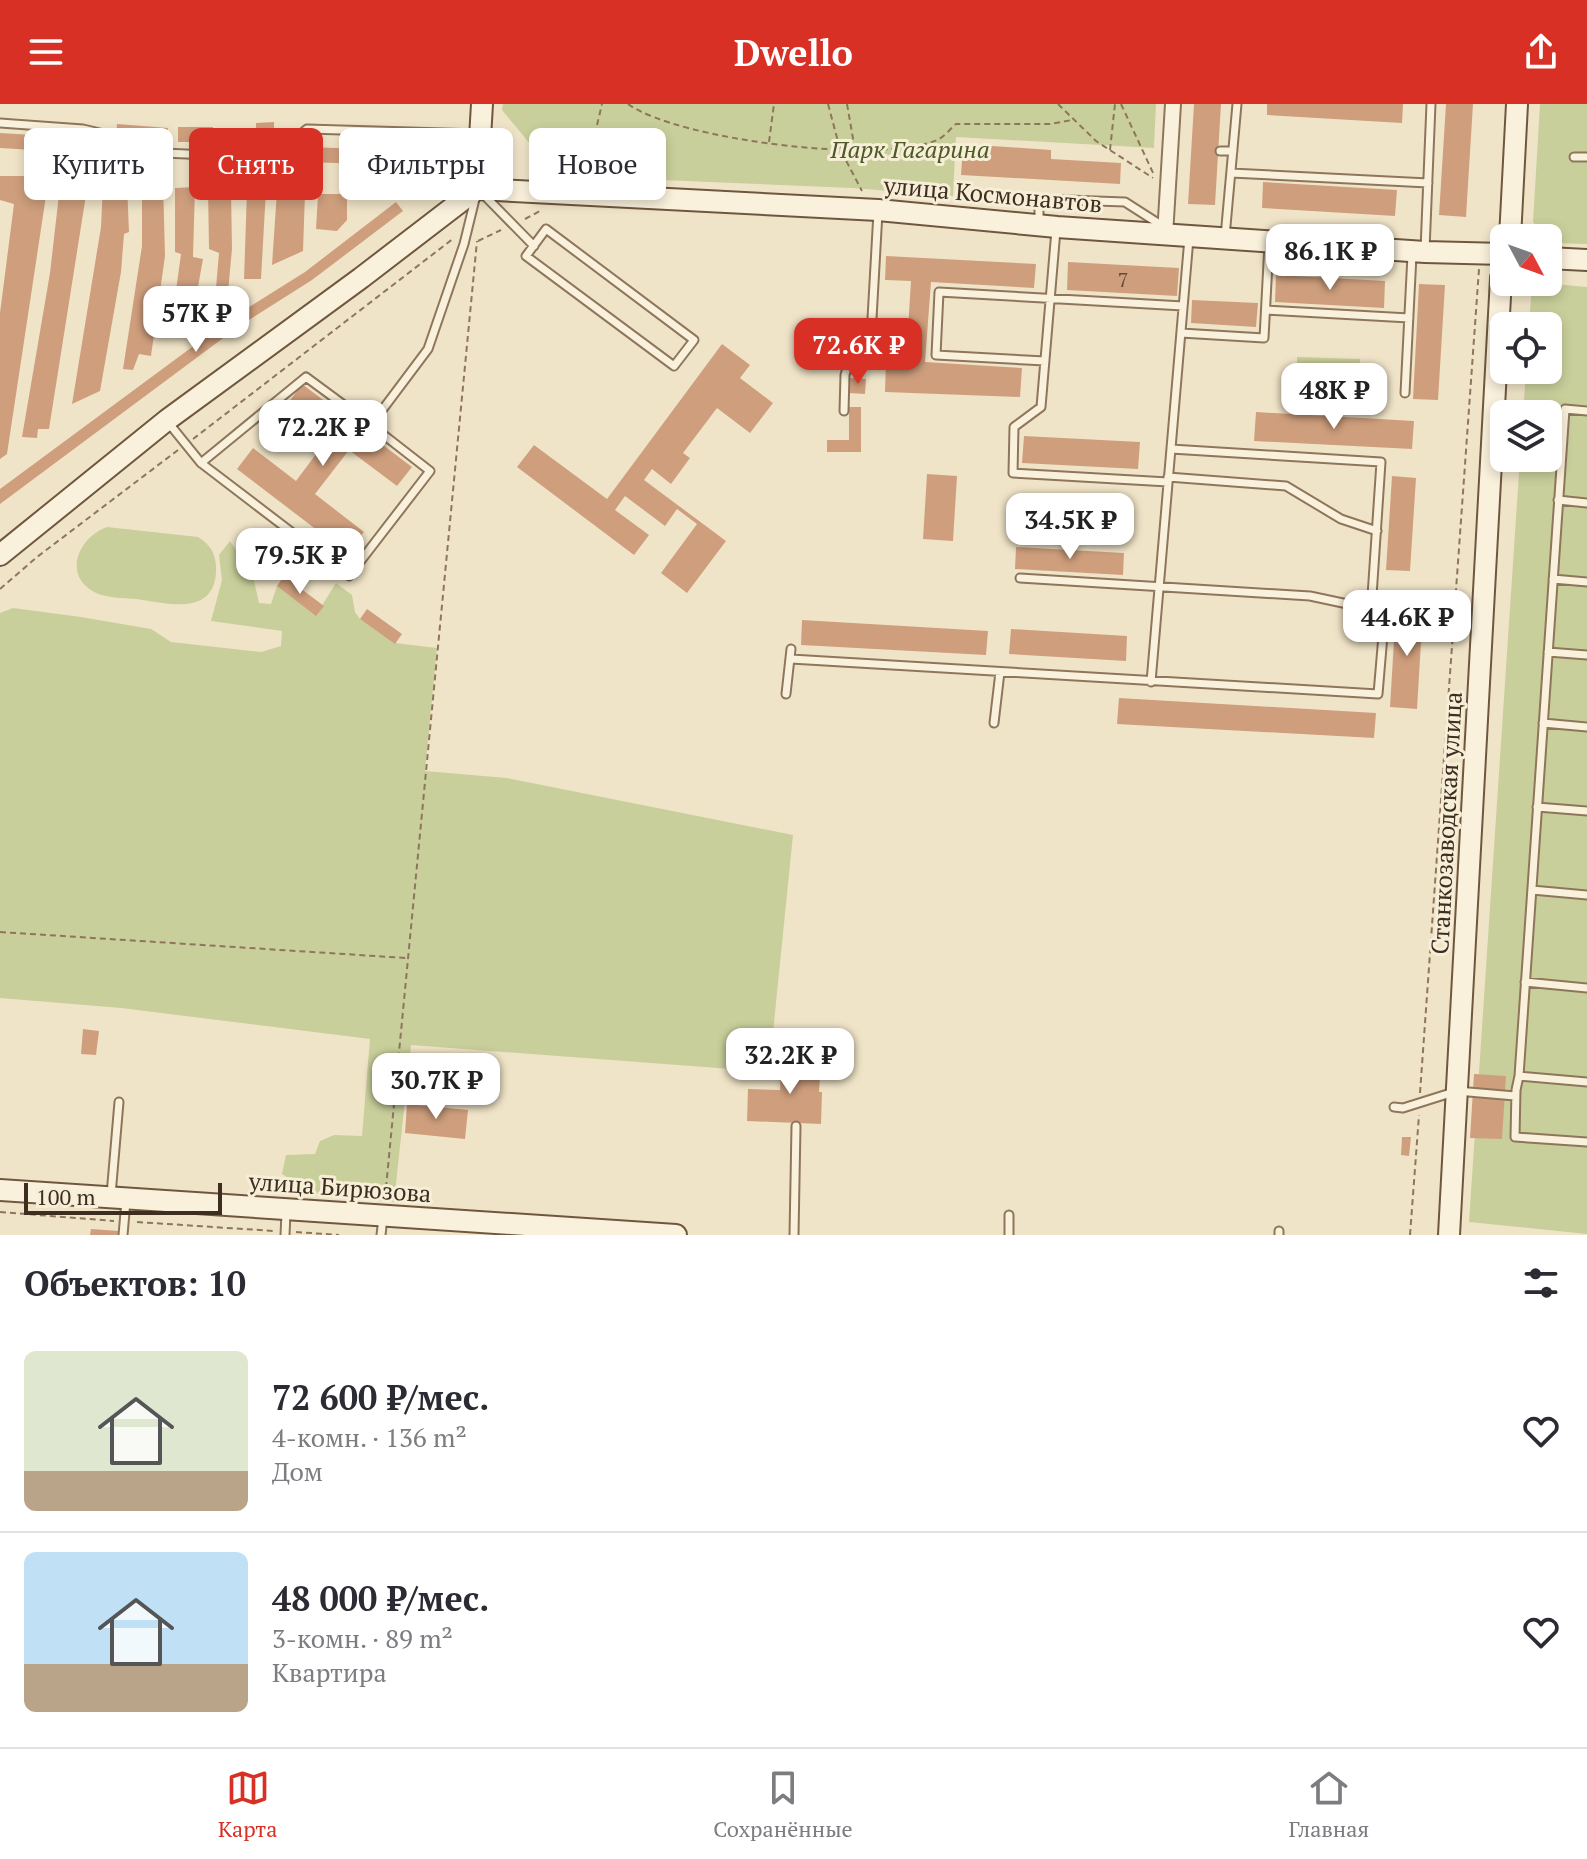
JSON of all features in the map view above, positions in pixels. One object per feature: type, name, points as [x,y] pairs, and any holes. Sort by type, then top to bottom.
[{"type":"street","points":[[481,128],[482,104]]},
{"type":"street","points":[[1165,231],[1173,104]]},
{"type":"street","points":[[1511,224],[1517,104]]},
{"type":"street","name":"улица Космонавтов","points":[[513,191],[875,210],[1048,227],[1165,231],[1225,239],[1419,252],[1490,253]]},
{"type":"street","points":[[0,555],[167,420],[463,200]]},
{"type":"street","points":[[1562,259],[1587,260]]},
{"type":"street","name":"Станкозаводская улица","points":[[1449,1235],[1500,296]]},
{"type":"street","name":"улица Бирюзова","points":[[0,1190],[287,1209],[382,1225],[676,1235]]},
{"type":"lane","points":[[1225,239],[1237,104]]},
{"type":"lane","points":[[1405,393],[1409,318],[1428,183],[1431,104]]},
{"type":"lane","points":[[0,123],[83,129],[104,134],[121,151],[271,158],[307,129],[339,130]]},
{"type":"lane","points":[[1220,151],[1233,151]]},
{"type":"lane","points":[[1574,157],[1587,157]]},
{"type":"lane","points":[[1231,173],[1428,183]]},
{"type":"lane","points":[[1165,231],[1125,202],[1039,199],[1048,227],[1050,298],[1041,407],[1014,427],[1013,473],[1286,486],[1341,519],[1377,531]]},
{"type":"lane","points":[[371,425],[428,349],[469,227],[475,200]]},
{"type":"lane","points":[[488,200],[534,246]]},
{"type":"lane","points":[[870,354],[875,210]]},
{"type":"lane","points":[[546,229],[694,340],[674,366],[526,256],[534,246],[546,229]]},
{"type":"lane","points":[[1151,682],[1189,236]]},
{"type":"lane","points":[[1181,333],[1264,338],[1270,242]]},
{"type":"lane","points":[[1045,361],[936,355],[939,292],[1183,306]]},
{"type":"lane","points":[[1266,310],[1409,318]]},
{"type":"lane","points":[[844,411],[845,375],[853,348],[871,338]]},
{"type":"lane","points":[[167,420],[201,463],[349,576],[430,471],[306,377],[201,463]]},
{"type":"lane","points":[[1587,411],[1565,409],[1519,1076],[1515,1096],[1515,1137],[1587,1142]]},
{"type":"lane","points":[[1171,449],[1381,462],[1371,611]]},
{"type":"lane","points":[[1558,500],[1587,503]]},
{"type":"lane","points":[[791,659],[1378,694],[1385,612],[1310,596],[1020,578]]},
{"type":"lane","points":[[1553,579],[1587,582]]},
{"type":"lane","points":[[786,694],[791,649]]},
{"type":"lane","points":[[1548,652],[1587,655]]},
{"type":"lane","points":[[994,723],[1000,672]]},
{"type":"lane","points":[[1543,723],[1587,727]]},
{"type":"lane","points":[[1537,807],[1587,811]]},
{"type":"lane","points":[[1532,890],[1587,895]]},
{"type":"lane","points":[[1525,982],[1587,988]]},
{"type":"lane","points":[[1519,1076],[1587,1082]]},
{"type":"lane","points":[[1394,1107],[1420,1103],[1457,1091],[1515,1096]]},
{"type":"lane","points":[[119,1102],[119,1198],[125,1221],[123,1235]]},
{"type":"lane","points":[[794,1235],[796,1126]]},
{"type":"lane","points":[[285,1233],[287,1209]]},
{"type":"lane","points":[[1009,1215],[1009,1235]]},
{"type":"path","points":[[628,104],[639,112],[698,130],[769,143],[855,150],[892,150],[938,140],[956,124],[1050,124],[1072,120]]},
{"type":"path","points":[[769,143],[774,104]]},
{"type":"path","points":[[828,104],[840,149],[875,210]]},
{"type":"path","points":[[847,104],[855,150]]},
{"type":"path","points":[[1058,104],[1072,120],[1110,150],[1157,180],[1121,104]]},
{"type":"path","points":[[1110,150],[1115,104]]},
{"type":"path","points":[[0,589],[37,557],[469,227],[477,242],[382,1225]]},
{"type":"path","points":[[1410,1235],[1478,274],[1483,253]]},
{"type":"path","points":[[0,932],[407,958]]},
{"type":"path","points":[[0,1212],[339,1235]]},
{"type":"green space","name":"Парк Гагарина","points":[[503,104],[1156,104],[1154,148],[956,137],[953,196],[852,188],[666,180],[666,128],[529,128],[529,143],[502,110]]},
{"type":"green space","points":[[1540,104],[1587,104],[1587,244],[1562,243],[1562,224],[1533,222]]},
{"type":"green space","points":[[1562,285],[1587,287],[1587,1234],[1469,1222],[1519,472],[1562,472],[1562,400],[1524,400],[1525,384],[1562,384],[1562,312],[1530,312],[1531,296],[1562,296]]},
{"type":"green space","points":[[1297,357],[1360,359],[1359,386],[1297,384]]},
{"type":"green space","points":[[107,527],[198,537],[210,548],[216,562],[213,587],[197,602],[186,604],[94,592],[79,576],[78,556],[89,539]]},
{"type":"green space","points":[[230,541],[253,576],[259,603],[271,604],[277,586],[316,615],[336,583],[352,595],[355,612],[360,619],[395,643],[437,648],[425,771],[507,778],[793,835],[769,1072],[411,1045],[394,1202],[313,1193],[282,1174],[286,1155],[315,1154],[320,1141],[334,1135],[362,1136],[370,1039],[121,1008],[0,998],[0,613],[13,608],[81,617],[151,629],[171,642],[261,652],[281,646],[282,631],[211,621],[222,580],[219,555]]},
{"type":"building","points":[[1194,104],[1221,104],[1215,205],[1188,204]]},
{"type":"building","points":[[1267,104],[1403,104],[1402,123],[1267,115]]},
{"type":"building","points":[[1446,104],[1473,104],[1466,217],[1439,215]]},
{"type":"building","points":[[274,122],[274,128],[256,128],[256,123]]},
{"type":"building","points":[[117,124],[168,128],[117,128]]},
{"type":"building","points":[[178,127],[213,127],[189,128],[189,142],[178,142]]},
{"type":"building","points":[[0,133],[24,134],[24,149],[0,148]]},
{"type":"building","points":[[963,144],[1051,150],[1051,159],[1121,163],[1120,184],[961,175]]},
{"type":"building","points":[[323,148],[339,148],[339,163],[323,163]]},
{"type":"building","points":[[0,176],[24,176],[24,200],[45,200],[7,454],[0,459],[0,313],[14,204],[0,200]]},
{"type":"building","points":[[1263,182],[1397,190],[1395,216],[1262,208]]},
{"type":"building","points":[[189,187],[189,200],[195,200],[193,257],[203,259],[192,320],[184,321],[182,329],[171,327],[181,254],[175,252],[175,188]]},
{"type":"building","points":[[323,194],[339,194],[339,200],[347,200],[347,220],[337,231],[316,229],[318,200],[323,200]]},
{"type":"building","points":[[58,200],[85,200],[49,429],[38,429],[37,438],[22,437],[50,273]]},
{"type":"building","points":[[102,200],[128,200],[129,232],[124,234],[121,272],[100,391],[72,404],[101,227]]},
{"type":"building","points":[[142,200],[164,200],[165,256],[151,356],[139,354],[133,370],[123,369],[142,246]]},
{"type":"building","points":[[208,200],[231,200],[232,249],[228,292],[216,288],[219,253],[209,249]]},
{"type":"building","points":[[247,200],[265,200],[261,279],[244,279]]},
{"type":"building","points":[[276,200],[305,200],[303,251],[272,265]]},
{"type":"building","points":[[396,202],[403,211],[312,280],[238,327],[0,504],[0,489],[230,319],[305,272]]},
{"type":"building","points":[[886,256],[1036,264],[1034,288],[931,282],[925,362],[1022,368],[1020,397],[885,392],[886,360],[906,361],[911,281],[885,280]]},
{"type":"building","points":[[1068,262],[1179,268],[1177,296],[1067,290]]},
{"type":"building","points":[[1276,275],[1385,281],[1384,308],[1275,302]]},
{"type":"building","points":[[1419,284],[1445,285],[1438,400],[1413,399]]},
{"type":"building","points":[[1192,300],[1258,303],[1256,327],[1191,323]]},
{"type":"building","points":[[722,344],[750,365],[740,378],[773,403],[750,433],[717,408],[683,453],[690,458],[671,484],[652,469],[644,480],[726,541],[687,593],[661,573],[697,524],[677,509],[665,526],[625,496],[615,510],[649,535],[634,555],[517,467],[534,445],[607,499]]},
{"type":"building","points":[[850,378],[866,379],[865,394],[849,393]]},
{"type":"building","points":[[302,384],[412,467],[397,486],[349,450],[315,494],[364,532],[347,553],[237,469],[253,448],[296,481],[328,438],[286,406]]},
{"type":"building","points":[[849,407],[861,407],[861,452],[827,452],[827,440],[849,440]]},
{"type":"building","points":[[1256,412],[1414,421],[1412,449],[1254,441]]},
{"type":"building","points":[[1024,436],[1140,442],[1138,469],[1022,463]]},
{"type":"building","points":[[927,474],[957,476],[953,541],[923,539]]},
{"type":"building","points":[[1392,476],[1416,478],[1410,571],[1386,570]]},
{"type":"building","points":[[1016,547],[1124,553],[1123,575],[1015,569]]},
{"type":"building","points":[[284,576],[324,606],[316,616],[277,586]]},
{"type":"building","points":[[1396,607],[1423,608],[1417,709],[1390,707]]},
{"type":"building","points":[[367,609],[402,634],[395,644],[360,619]]},
{"type":"building","points":[[802,620],[988,631],[986,655],[801,645]]},
{"type":"building","points":[[1011,629],[1127,636],[1126,661],[1009,654]]},
{"type":"building","points":[[1119,698],[1376,713],[1374,738],[1117,724]]},
{"type":"building","points":[[83,1029],[99,1031],[96,1055],[81,1054]]},
{"type":"building","points":[[782,1058],[821,1061],[821,1124],[747,1121],[748,1089],[780,1090]]},
{"type":"building","points":[[1474,1074],[1506,1076],[1502,1139],[1470,1138]]},
{"type":"building","points":[[407,1104],[468,1110],[465,1139],[405,1133]]},
{"type":"building","points":[[1402,1137],[1411,1137],[1409,1156],[1401,1155]]},
{"type":"building","points":[[91,1229],[119,1231],[119,1235],[90,1235]]}]
